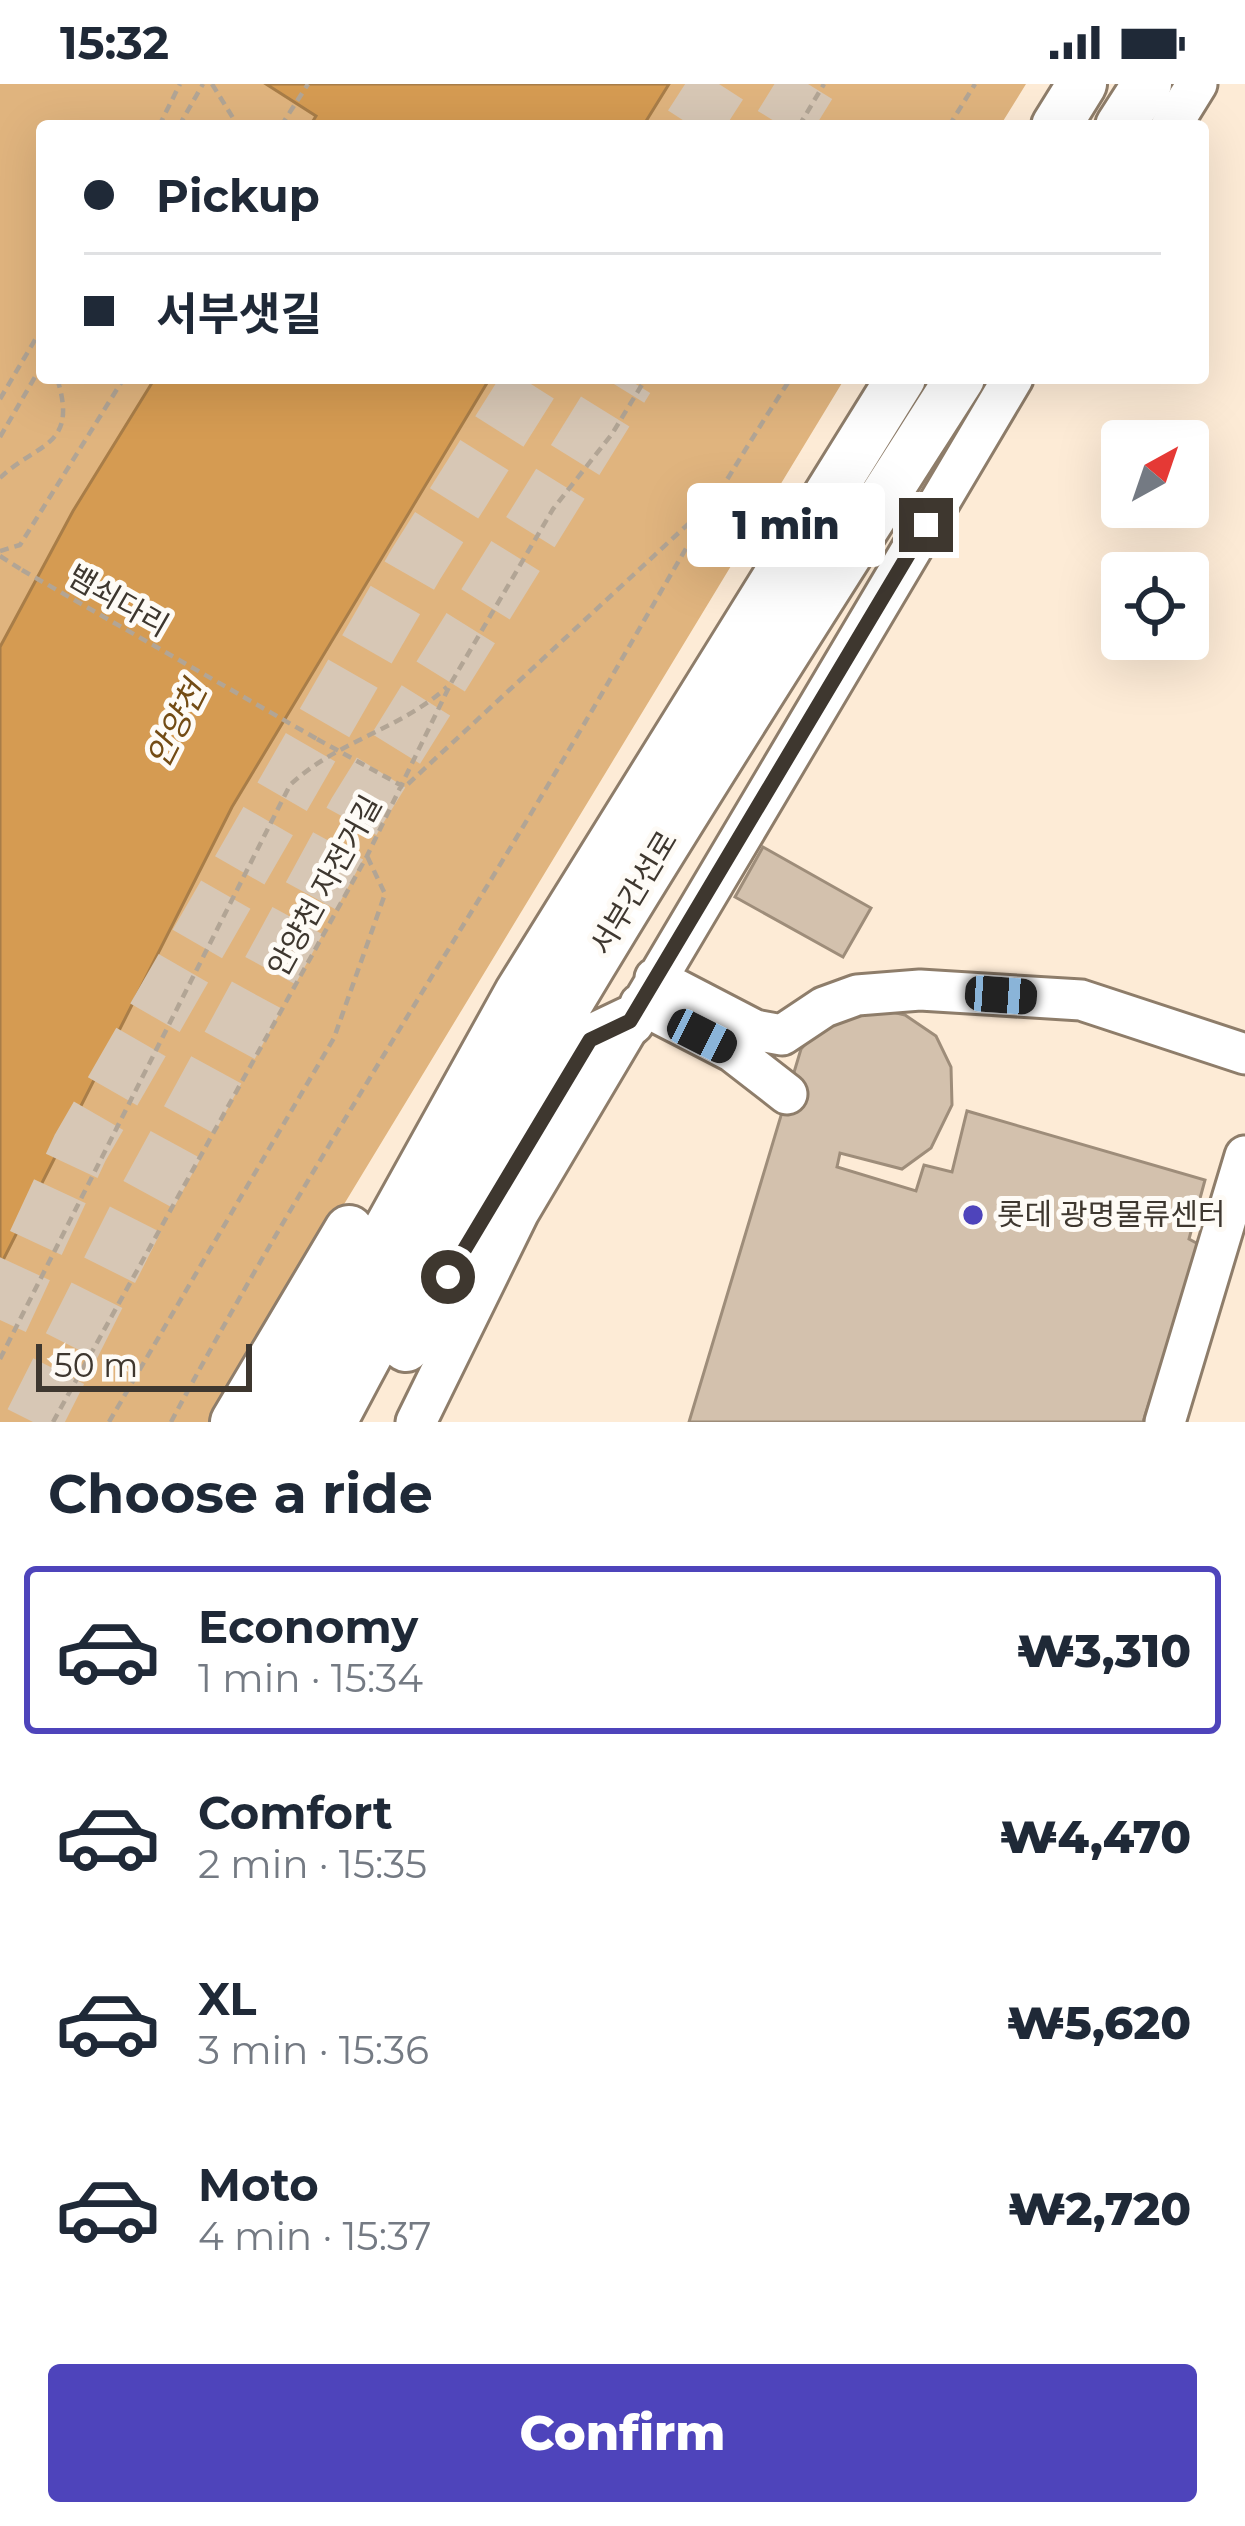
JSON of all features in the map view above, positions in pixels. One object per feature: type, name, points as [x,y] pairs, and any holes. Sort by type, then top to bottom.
[{"type":"main road","points":[[1060,120],[1082,84]]},
{"type":"main road","points":[[1124,120],[1147,84]]},
{"type":"main road","name":"서부간선로","points":[[280,1422],[537,1008],[898,384]]},
{"type":"main road","name":"서부간선로","points":[[332,1422],[469,1166],[537,1008],[956,384]]},
{"type":"main road","points":[[401,1356],[590,1040],[642,1001]]},
{"type":"main road","points":[[370,1422],[401,1356],[537,1008]]},
{"type":"main road","points":[[235,1422],[434,1088],[537,1008]]},
{"type":"street","points":[[1175,120],[1197,84]]},
{"type":"street","points":[[416,1422],[519,1212],[1009,384]]},
{"type":"street","points":[[642,1001],[782,1035],[824,1007],[857,995],[920,990],[1082,1000],[1245,1054]]},
{"type":"street","points":[[642,1001],[733,1052],[787,1094]]},
{"type":"street","points":[[1166,1422],[1245,1156]]},
{"type":"path","points":[[162,120],[182,84]]},
{"type":"path","points":[[182,120],[203,84]]},
{"type":"path","points":[[212,84],[234,120]]},
{"type":"path","points":[[285,120],[308,84]]},
{"type":"path","points":[[803,120],[824,84]]},
{"type":"path","points":[[953,120],[975,84]]},
{"type":"path","points":[[0,399],[36,338]]},
{"type":"path","points":[[0,437],[36,375]]},
{"type":"path","points":[[0,478],[16,462],[44,452],[59,431],[64,409],[58,384]]},
{"type":"path","points":[[0,554],[20,545],[120,384]]},
{"type":"path","name":"안양천 자전거길","points":[[53,1422],[368,856],[451,683],[554,509],[642,384]]},
{"type":"path","points":[[171,1422],[422,990],[558,769],[704,511],[786,384]]},
{"type":"path","points":[[404,788],[704,511]]},
{"type":"path","name":"뱀쇠다리","points":[[0,554],[404,788]]},
{"type":"path","points":[[0,1359],[290,785],[339,753],[420,712],[451,683]]},
{"type":"path","points":[[109,1422],[334,1037],[385,894],[368,856]]},
{"type":"shaded area","points":[[0,84],[1026,84],[1004,120],[36,120],[36,384],[841,384],[212,1422],[0,1422]]},
{"type":"water","points":[[266,84],[669,84],[647,120],[314,120],[316,116]]},
{"type":"water","name":"안양천","points":[[151,384],[486,384],[232,807],[0,1266],[0,647],[73,511]]},
{"type":"building","points":[[763,847],[871,908],[843,957],[735,897]]},
{"type":"building","name":"롯데 광명물류센터","points":[[862,1005],[905,1015],[936,1036],[951,1067],[952,1105],[931,1148],[902,1169],[840,1153],[837,1167],[916,1191],[924,1165],[952,1172],[967,1111],[1205,1180],[1189,1239],[1200,1245],[1143,1422],[689,1422],[801,1049],[823,1024]]},
{"type":"tunnel","points":[[696,120],[719,84]]},
{"type":"tunnel","points":[[786,120],[808,84]]},
{"type":"tunnel","points":[[0,1320],[80,1148],[416,564],[529,384]]},
{"type":"tunnel","points":[[33,1422],[139,1212],[356,813],[622,384]]},
{"type":"place","name":"롯데 광명물류센터","points":[[973,1215]]},
{"type":"route","points":[[448,1277],[590,1040],[630,1021],[926,525]]}]
